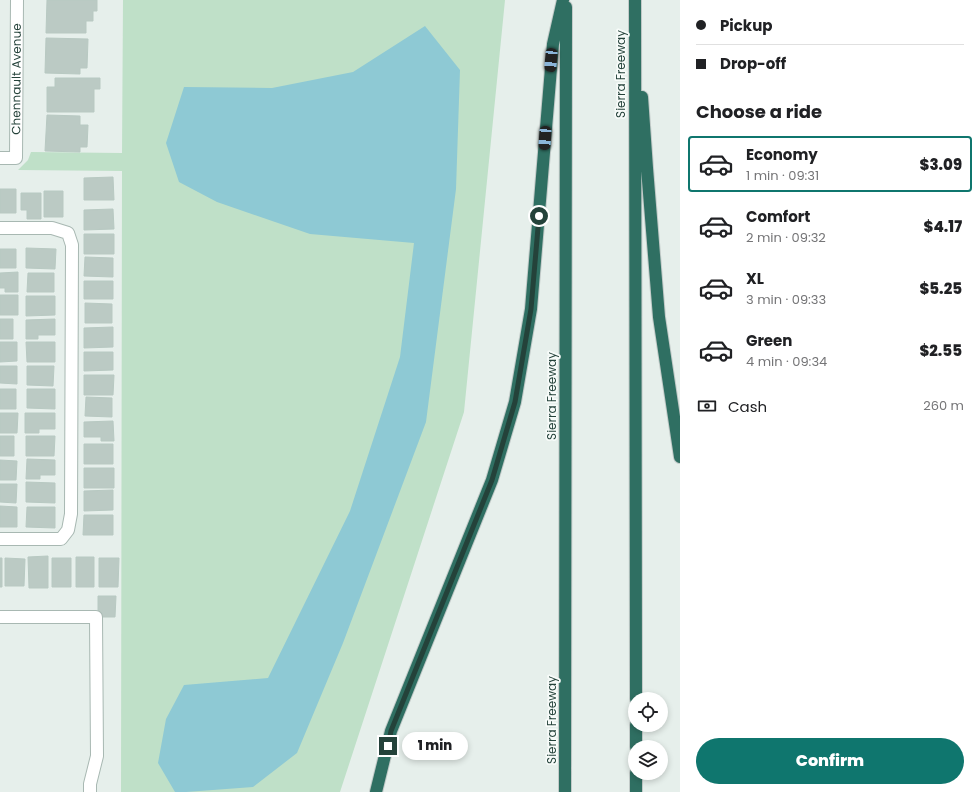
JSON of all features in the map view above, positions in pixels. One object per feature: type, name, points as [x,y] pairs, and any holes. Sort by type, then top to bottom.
[{"type":"highway","points":[[376,792],[391,731],[492,480],[515,402],[531,309],[553,44],[563,0]]},
{"type":"highway","name":"Sierra Freeway","points":[[566,0],[566,792]]},
{"type":"highway","points":[[636,0],[659,317],[680,457]]},
{"type":"highway","name":"Sierra Freeway","points":[[636,0],[636,692]]},
{"type":"highway","points":[[636,780],[636,792]]},
{"type":"street","name":"Chennault Avenue","points":[[0,158],[16,158],[17,0]]},
{"type":"street","points":[[0,228],[52,228],[68,233],[72,245],[72,252],[71,514],[68,530],[61,539],[0,539]]},
{"type":"street","points":[[0,617],[96,617],[97,756],[90,784],[90,792]]},
{"type":"green space","points":[[123,0],[505,0],[464,412],[340,792],[121,792],[122,171],[18,170],[28,160],[31,152],[122,153]]},
{"type":"water","points":[[425,26],[460,70],[456,189],[426,422],[343,643],[297,753],[253,787],[175,792],[158,763],[166,719],[184,685],[268,678],[350,511],[400,357],[414,243],[310,234],[217,202],[179,182],[166,143],[184,87],[272,88],[353,72]]},
{"type":"building","points":[[47,0],[97,0],[97,11],[93,11],[93,21],[86,21],[86,33],[46,33]]},
{"type":"building","points":[[46,38],[88,39],[87,68],[80,68],[80,74],[45,73]]},
{"type":"building","points":[[55,78],[100,78],[100,89],[94,89],[94,112],[47,112],[47,87],[55,87]]},
{"type":"building","points":[[47,115],[80,116],[80,125],[88,125],[87,147],[80,147],[80,152],[45,151]]},
{"type":"building","points":[[113,177],[114,200],[84,200],[84,178]]},
{"type":"building","points":[[0,189],[16,189],[16,213],[0,213]]},
{"type":"building","points":[[44,191],[63,191],[63,217],[44,217]]},
{"type":"building","points":[[21,193],[41,193],[41,219],[27,219],[27,210],[21,210]]},
{"type":"building","points":[[113,209],[114,229],[84,230],[84,210]]},
{"type":"building","points":[[84,234],[114,234],[114,254],[84,254]]},
{"type":"building","points":[[26,248],[56,249],[55,269],[26,268]]},
{"type":"building","points":[[0,249],[16,249],[16,268],[0,268]]},
{"type":"building","points":[[85,257],[113,258],[113,277],[84,276]]},
{"type":"building","points":[[18,272],[18,292],[5,292],[5,288],[0,288],[0,273]]},
{"type":"building","points":[[28,273],[54,273],[54,292],[27,292]]},
{"type":"building","points":[[84,281],[113,281],[113,299],[84,299]]},
{"type":"building","points":[[0,295],[18,295],[18,315],[0,315]]},
{"type":"building","points":[[26,296],[55,296],[55,315],[26,316]]},
{"type":"building","points":[[85,303],[112,304],[112,323],[85,323]]},
{"type":"building","points":[[0,319],[13,319],[13,339],[0,339]]},
{"type":"building","points":[[55,319],[55,335],[38,335],[38,339],[26,339],[26,320]]},
{"type":"building","points":[[113,327],[113,347],[84,348],[84,328]]},
{"type":"building","points":[[0,342],[17,342],[17,361],[0,362]]},
{"type":"building","points":[[26,342],[55,342],[55,362],[27,362]]},
{"type":"building","points":[[84,352],[113,352],[113,370],[84,371]]},
{"type":"building","points":[[0,366],[17,366],[17,384],[0,383]]},
{"type":"building","points":[[27,366],[54,366],[53,386],[27,385]]},
{"type":"building","points":[[84,375],[114,375],[113,395],[84,395]]},
{"type":"building","points":[[0,389],[16,389],[16,409],[0,409]]},
{"type":"building","points":[[27,389],[55,389],[55,409],[27,408]]},
{"type":"building","points":[[86,397],[112,398],[112,417],[85,416]]},
{"type":"building","points":[[0,413],[18,413],[17,433],[0,433]]},
{"type":"building","points":[[25,413],[55,413],[55,429],[39,429],[39,433],[25,433]]},
{"type":"building","points":[[113,421],[114,441],[101,441],[101,437],[84,437],[84,422]]},
{"type":"building","points":[[0,436],[14,436],[14,456],[0,456]]},
{"type":"building","points":[[26,436],[55,436],[54,456],[26,456]]},
{"type":"building","points":[[84,444],[113,444],[113,464],[84,464]]},
{"type":"building","points":[[27,459],[55,460],[55,475],[40,475],[40,479],[26,479]]},
{"type":"building","points":[[0,460],[17,461],[16,480],[0,480]]},
{"type":"building","points":[[84,468],[114,468],[114,488],[84,488]]},
{"type":"building","points":[[26,482],[55,483],[55,503],[26,502]]},
{"type":"building","points":[[0,484],[17,484],[16,503],[0,502]]},
{"type":"building","points":[[113,490],[113,510],[84,511],[84,491]]},
{"type":"building","points":[[0,506],[17,507],[17,527],[0,527]]},
{"type":"building","points":[[27,507],[55,507],[55,528],[26,527]]},
{"type":"building","points":[[84,515],[113,515],[113,535],[83,535]]},
{"type":"building","points":[[48,556],[48,588],[29,588],[28,557]]},
{"type":"building","points":[[76,557],[94,557],[94,587],[76,587]]},
{"type":"building","points":[[0,558],[2,558],[2,587],[0,587]]},
{"type":"building","points":[[5,558],[25,559],[24,586],[5,586]]},
{"type":"building","points":[[52,558],[71,558],[71,587],[52,587]]},
{"type":"building","points":[[99,558],[119,558],[118,587],[99,587]]},
{"type":"building","points":[[98,596],[116,596],[115,617],[98,617]]},
{"type":"route","points":[[388,746],[391,731],[492,480],[515,402],[531,309],[539,216]]}]
